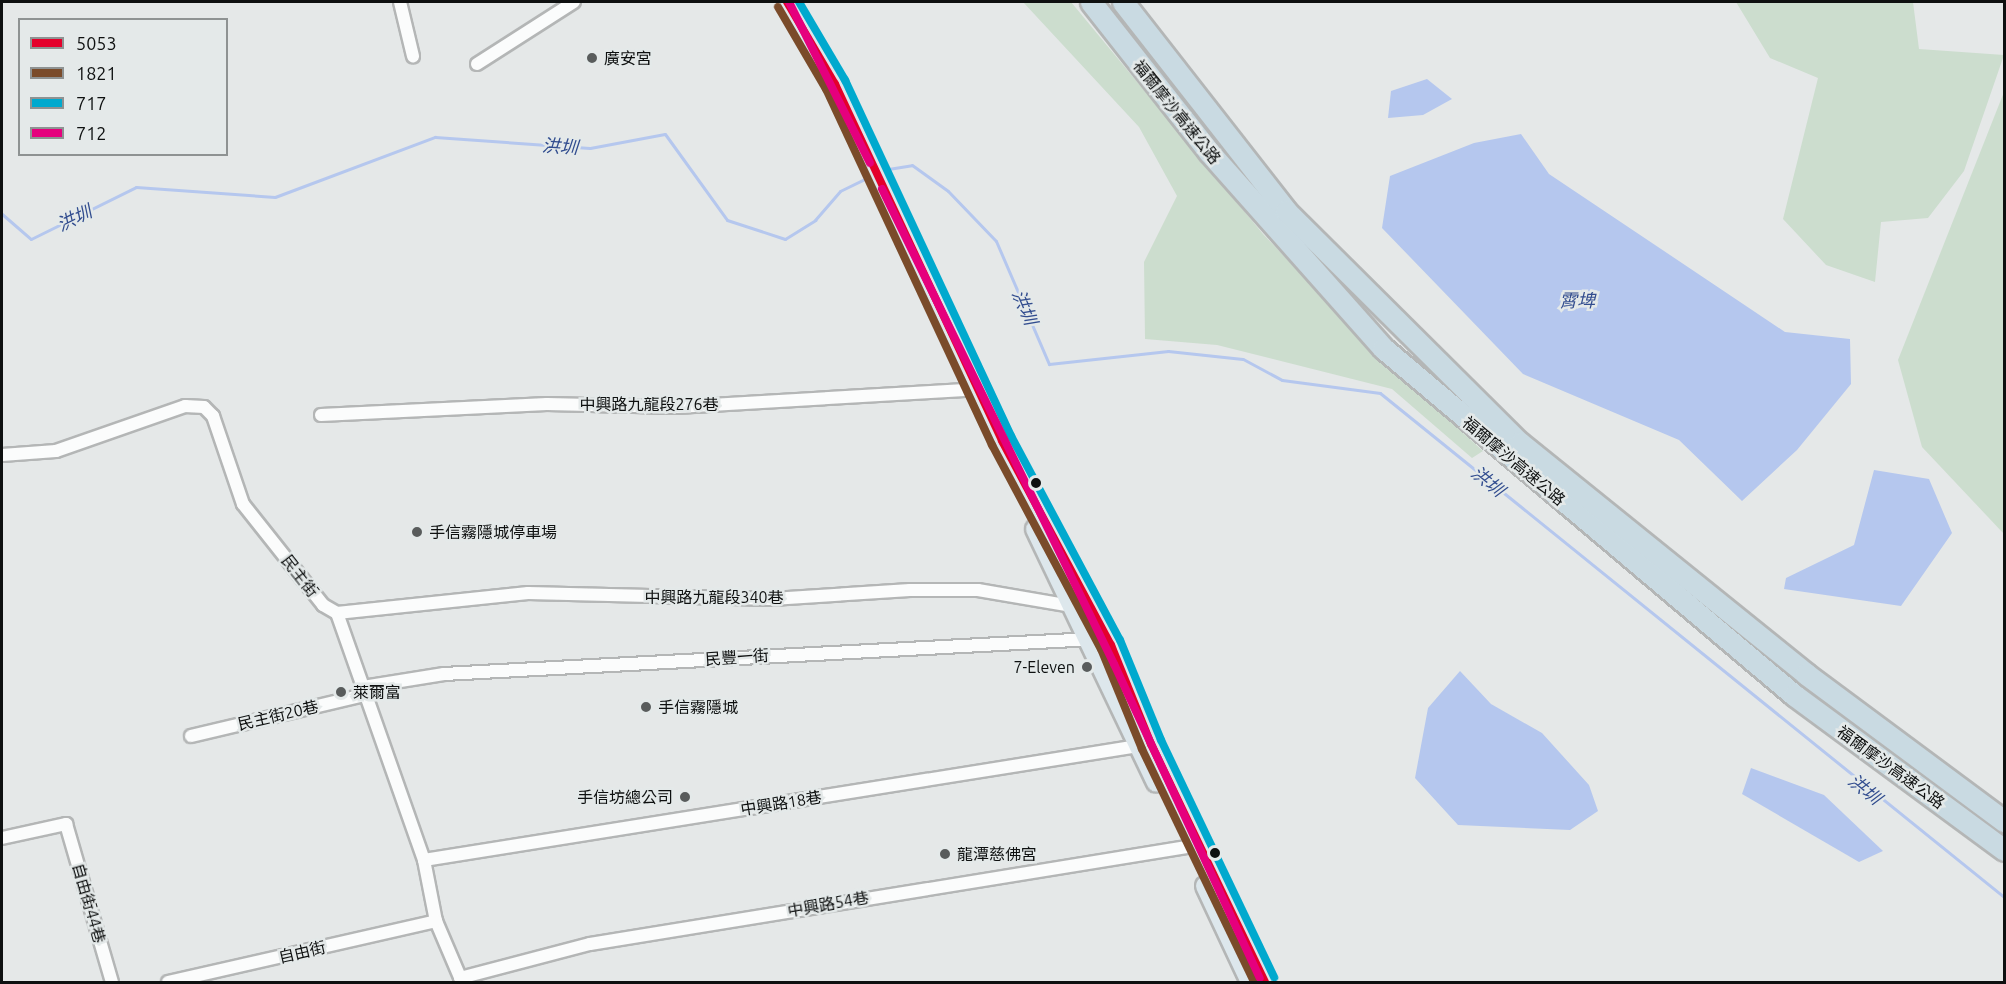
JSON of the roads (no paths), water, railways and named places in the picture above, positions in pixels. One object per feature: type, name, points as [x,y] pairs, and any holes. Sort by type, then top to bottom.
[{"type":"highway","name":"福爾摩沙高速公路","points":[[1091,2],[1194,135],[1383,348],[1794,695],[2004,850]]},
{"type":"highway","name":"福爾摩沙高速公路","points":[[1123,2],[1286,211],[1520,442],[1806,674],[2004,821]]},
{"type":"main road","points":[[778,2],[865,165],[971,390],[1082,607],[1111,645],[1250,982]]},
{"type":"main road","points":[[787,2],[835,84],[865,165]]},
{"type":"main road","points":[[1082,607],[1091,638],[1138,746],[1265,982]]},
{"type":"street","points":[[400,2],[413,56]]},
{"type":"street","points":[[477,64],[574,2]]},
{"type":"street","name":"中興路九龍段276巷","points":[[321,415],[547,404],[677,407],[971,390]]},
{"type":"street","name":"民主街","points":[[2,455],[56,451],[185,406],[204,407],[213,416],[243,504],[322,605],[337,613]]},
{"type":"street","name":"中興路九龍段340巷","points":[[337,613],[528,593],[772,599],[910,590],[978,591],[1082,607]]},
{"type":"street","points":[[337,613],[424,860],[436,921],[461,980]]},
{"type":"street","name":"民豐一街","points":[[364,691],[444,674],[1091,638],[1111,645]]},
{"type":"street","name":"民主街20巷","points":[[191,736],[364,691]]},
{"type":"street","name":"中興路18巷","points":[[424,860],[1138,746]]},
{"type":"street","name":"自由街44巷","points":[[2,838],[66,824],[112,982]]},
{"type":"street","name":"中興路54巷","points":[[461,980],[590,944],[1193,846]]},
{"type":"street","name":"自由街","points":[[168,982],[436,921]]},
{"type":"water","points":[[1427,79],[1452,99],[1423,115],[1388,118],[1391,91]]},
{"type":"water","name":"霄埤","points":[[1521,134],[1549,174],[1785,332],[1850,339],[1851,384],[1797,450],[1742,501],[1679,440],[1523,374],[1382,228],[1390,176],[1474,143]]},
{"type":"water","points":[[1874,470],[1929,479],[1952,533],[1901,606],[1784,589],[1786,578],[1854,545]]},
{"type":"water","points":[[1460,671],[1491,704],[1542,733],[1589,785],[1598,811],[1570,830],[1458,825],[1415,778],[1428,708]]},
{"type":"water","points":[[1751,768],[1824,795],[1883,851],[1859,862],[1742,794]]},
{"type":"waterway","name":"洪圳","points":[[2,214],[31,239],[136,187],[275,197],[435,137],[590,148],[665,134],[727,220],[785,239],[815,220],[840,191],[871,176]]},
{"type":"waterway","name":"洪圳","points":[[882,170],[912,165],[948,191],[996,241],[1049,364],[1168,351],[1243,359],[1282,380],[1380,393],[2004,897]]},
{"type":"place","name":"廣安宮","points":[[592,58]]},
{"type":"place","name":"手信霧隱城停車場","points":[[417,532]]},
{"type":"place","name":"7-Eleven","points":[[1087,667]]},
{"type":"place","name":"萊爾富","points":[[341,692]]},
{"type":"place","name":"手信霧隱城","points":[[646,707]]},
{"type":"place","name":"手信坊總公司","points":[[685,797]]},
{"type":"place","name":"龍潭慈佛宮","points":[[945,854]]}]
